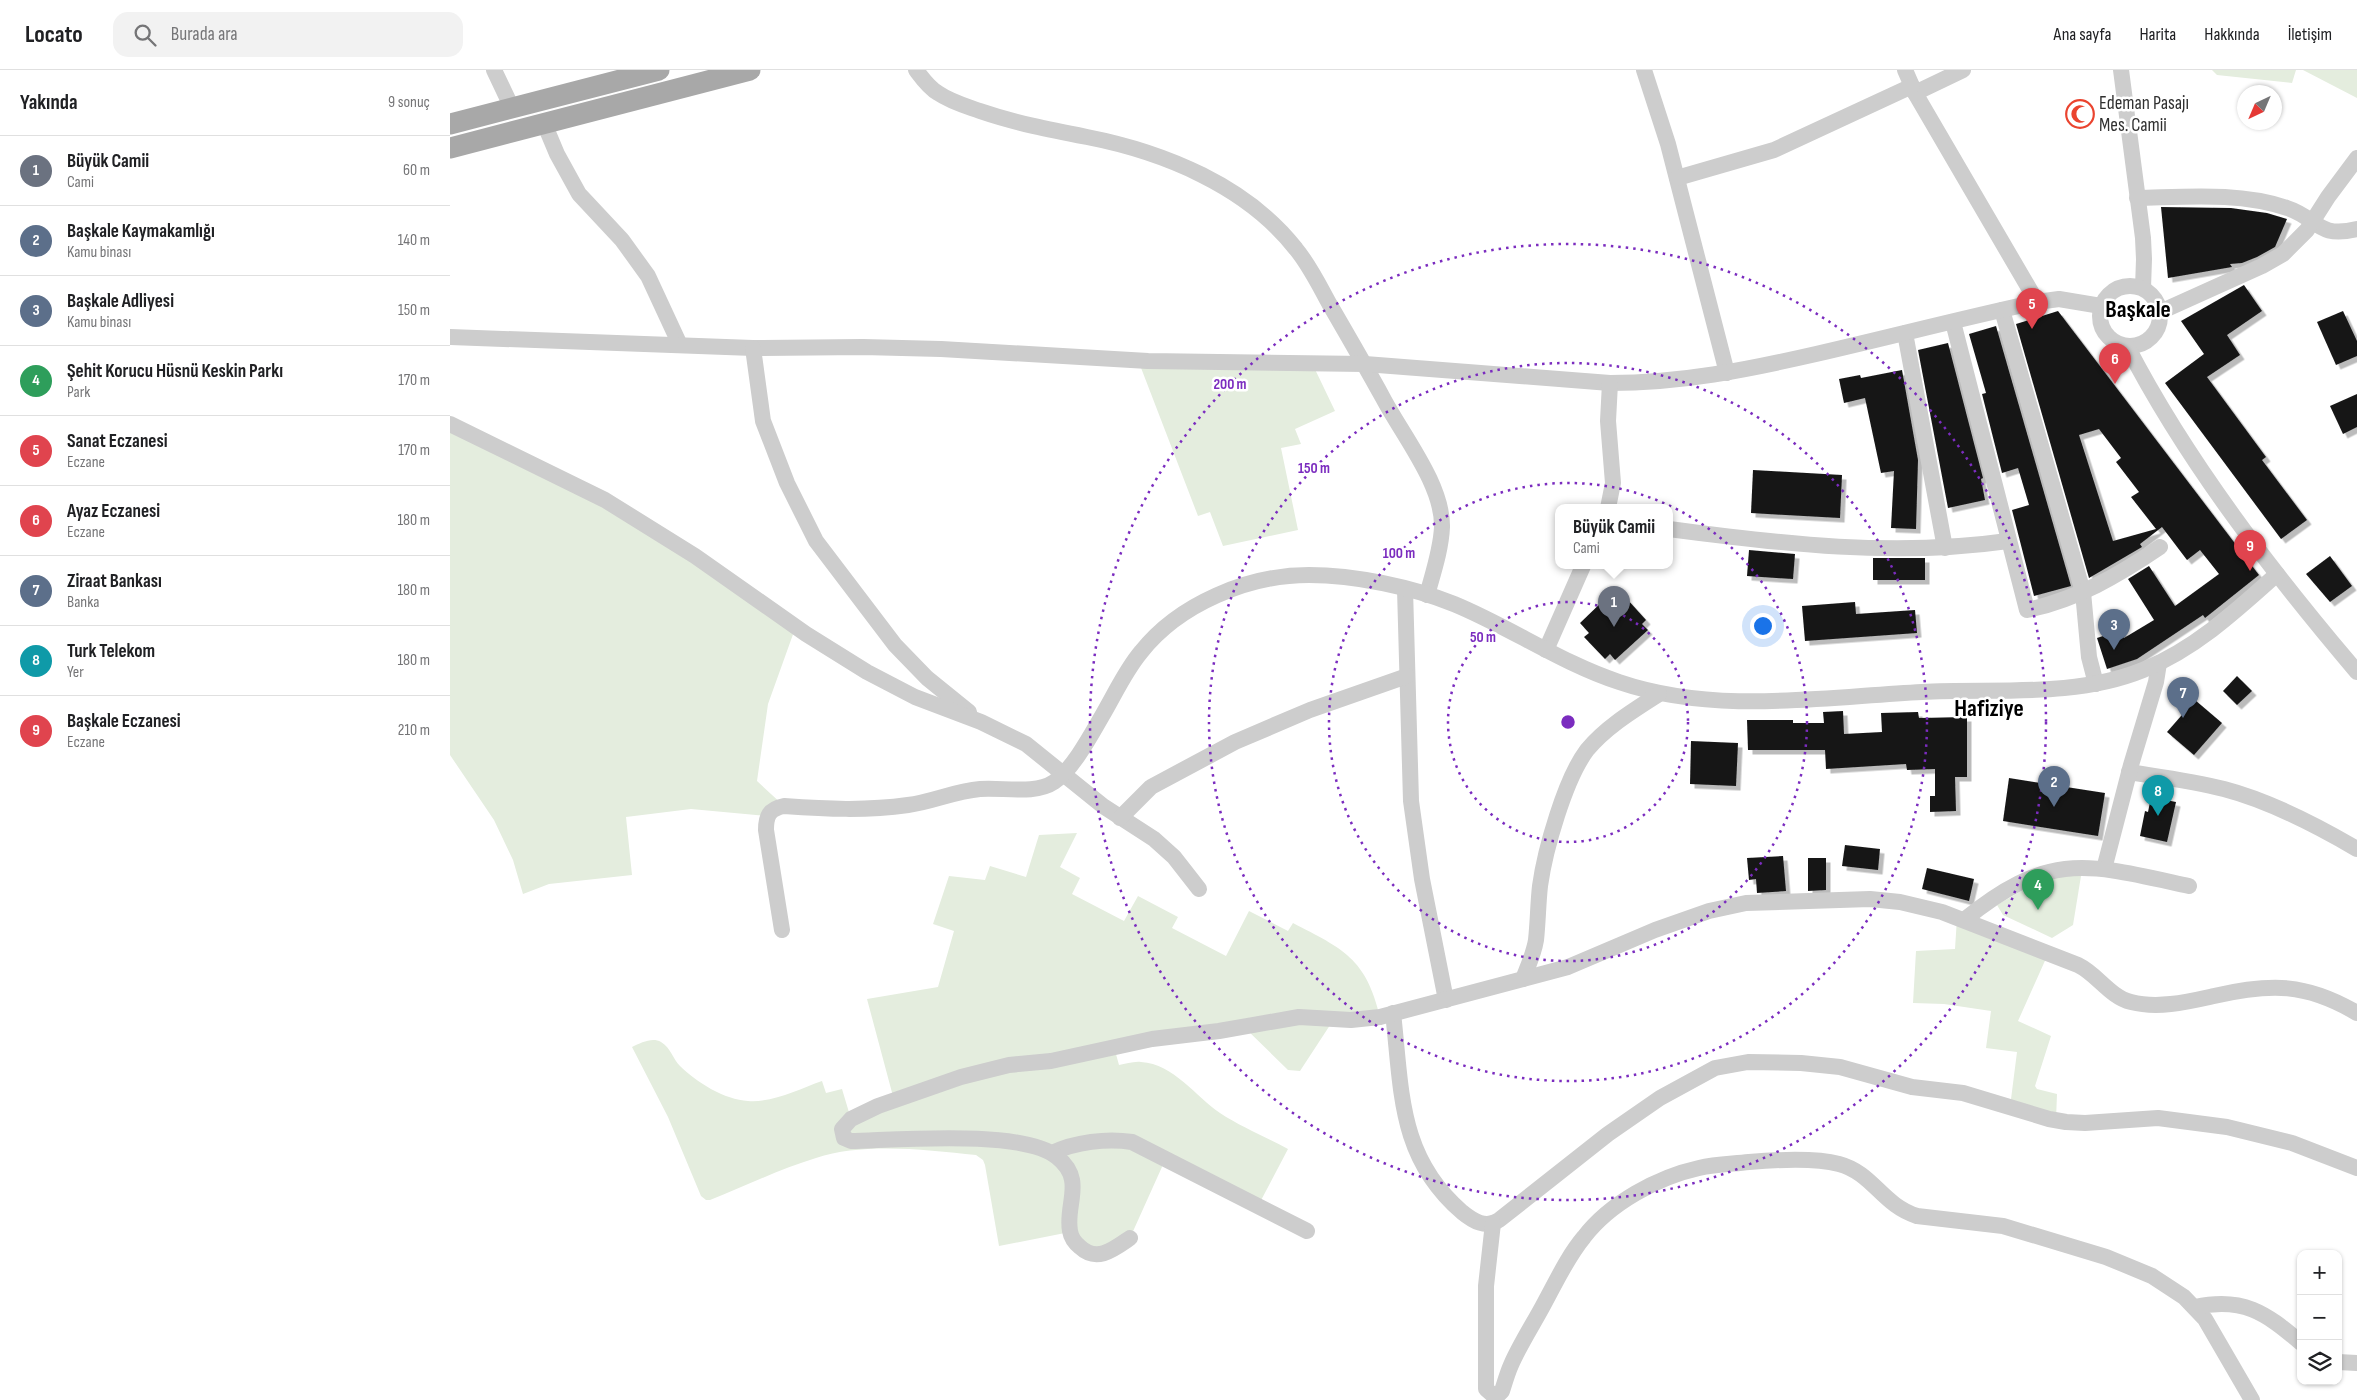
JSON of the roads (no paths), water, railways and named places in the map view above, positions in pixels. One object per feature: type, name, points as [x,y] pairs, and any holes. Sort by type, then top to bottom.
[{"type":"main road","points":[[450,124],[659,70]]},
{"type":"main road","points":[[450,148],[750,70]]},
{"type":"street","points":[[494,70],[512,108]]},
{"type":"street","points":[[916,70],[937,92],[950,100],[1014,123],[1087,137],[1148,152],[1209,180],[1240,198],[1272,223],[1297,251],[1365,364],[1400,430],[1431,481],[1438,498],[1442,529],[1439,548],[1426,595]]},
{"type":"street","points":[[1644,70],[1677,178],[1727,373]]},
{"type":"street","points":[[1905,70],[1914,89],[2037,302]]},
{"type":"street","points":[[1677,178],[1774,150],[1914,89],[1963,70]]},
{"type":"street","points":[[2121,70],[2144,260],[2142,288]]},
{"type":"street","points":[[544,123],[557,154],[580,194],[622,240],[648,276],[680,345]]},
{"type":"street","points":[[2160,312],[2274,260],[2293,246],[2312,223],[2335,186],[2357,158]]},
{"type":"street","points":[[2138,198],[2245,198],[2287,208],[2322,230],[2333,232],[2357,229]]},
{"type":"street","points":[[2128,286],[2142,288],[2154,298],[2160,312],[2159,326],[2151,339],[2142,344],[2127,346],[2117,344],[2106,335],[2100,321],[2101,306],[2109,293],[2118,288],[2128,286]]},
{"type":"street","points":[[450,337],[753,348],[863,346],[1148,360],[1365,364],[1610,383],[1668,382],[1727,373],[2037,302],[2059,299],[2101,306]]},
{"type":"street","points":[[2002,310],[2083,592],[2089,657],[2096,684]]},
{"type":"street","points":[[1953,322],[2026,610],[2063,601],[2083,592],[2132,566],[2160,546]]},
{"type":"street","points":[[1905,333],[1946,548]]},
{"type":"street","points":[[2127,346],[2179,435],[2277,574],[2357,672]]},
{"type":"street","points":[[753,348],[762,421],[787,483],[816,540],[881,627],[910,661],[981,722]]},
{"type":"street","points":[[1609,504],[1613,483],[1608,420],[1610,383]]},
{"type":"street","points":[[450,424],[570,481],[605,500],[695,556],[806,634],[867,672],[915,697],[981,722],[1026,744],[1120,818],[1165,848],[1199,889]]},
{"type":"street","points":[[1673,529],[1826,546],[1872,549],[1946,548],[2008,541]]},
{"type":"street","points":[[1546,650],[1582,569]]},
{"type":"street","points":[[782,930],[766,830],[767,816],[772,810],[784,806],[861,810],[910,805],[974,790],[1046,786],[1063,773],[1093,732],[1131,664],[1144,648],[1174,620],[1207,600],[1260,582],[1307,575],[1350,578],[1405,589],[1464,609],[1616,682],[1659,694],[1698,699],[1782,701],[1924,692],[2052,688],[2096,684],[2131,675],[2159,662],[2205,635],[2277,574]]},
{"type":"street","points":[[1405,589],[1411,801],[1415,838],[1446,1000]]},
{"type":"street","points":[[2104,869],[2129,772],[2156,682],[2159,662]]},
{"type":"street","points":[[1120,818],[1151,787],[1234,742],[1310,710],[1407,676]]},
{"type":"street","points":[[1523,979],[1536,940],[1540,888],[1548,848],[1572,775],[1579,762],[1599,738],[1631,712],[1659,694]]},
{"type":"street","points":[[2129,772],[2188,781],[2245,796],[2308,823],[2357,849]]},
{"type":"street","points":[[1964,920],[2005,890],[2025,879],[2050,871],[2074,868],[2104,869],[2189,886]]},
{"type":"street","points":[[1130,1238],[1110,1251],[1099,1255],[1090,1254],[1081,1248],[1073,1240],[1070,1224],[1073,1190],[1072,1176],[1067,1166],[1052,1153],[1036,1146],[996,1141],[905,1138],[851,1141],[844,1138],[842,1132],[851,1119],[878,1106],[961,1077],[1009,1065],[1050,1061],[1152,1039],[1219,1031],[1292,1018],[1365,1020],[1568,967],[1623,943],[1709,911],[1746,903],[1882,900],[1918,906],[1964,920],[2078,965],[2092,973],[2116,994],[2130,1002],[2172,1004],[2240,990],[2279,987],[2296,988],[2324,996],[2357,1013]]},
{"type":"street","points":[[1393,1013],[1406,1116],[1412,1144],[1419,1160],[1442,1193],[1460,1211],[1474,1221],[1487,1224],[1493,1224],[1639,1111],[1704,1073],[1724,1066],[1748,1062],[1801,1063],[1840,1067],[1912,1087],[1978,1096],[2034,1115],[2066,1122],[2085,1123],[2158,1118],[2227,1127],[2292,1143],[2357,1168]]},
{"type":"street","points":[[1052,1153],[1068,1147],[1106,1141],[1132,1142],[1307,1231]]},
{"type":"street","points":[[1493,1224],[1486,1286],[1485,1384],[1488,1392],[1494,1395],[1502,1391],[1512,1363],[1566,1263],[1595,1223],[1621,1203],[1652,1186],[1684,1172],[1718,1165],[1770,1160],[1841,1165],[1862,1174],[1887,1199],[1905,1212],[1917,1216],[2003,1226],[2087,1251],[2152,1276],[2168,1285],[2195,1307],[2205,1320],[2252,1400]]},
{"type":"street","points":[[2195,1307],[2224,1303],[2248,1308],[2274,1321],[2297,1340]]},
{"type":"street","points":[[2342,1362],[2357,1363]]},
{"type":"place","name":"Edeman Pasajı Mes. Camii","points":[[2080,114]]},
{"type":"place","name":"Sanat Eczanesi","points":[[2032,329]]},
{"type":"place","name":"Ayaz Eczanesi","points":[[2115,384]]},
{"type":"place","name":"Başkale Eczanesi","points":[[2250,571]]},
{"type":"place","name":"Büyük Camii","points":[[1614,627]]},
{"type":"place","name":"Başkale Adliyesi","points":[[2114,650]]},
{"type":"place","name":"Ziraat Bankası","points":[[2183,718]]},
{"type":"place","name":"Başkale Kaymakamlığı","points":[[2054,807]]},
{"type":"place","name":"Turk Telekom","points":[[2158,816]]},
{"type":"place","name":"Şehit Korucu Hüsnü Keskin Parkı","points":[[2038,910]]},
{"type":"district","name":"Başkale","points":[[2138,309]]},
{"type":"district","name":"Hafiziye","points":[[1989,708]]}]
